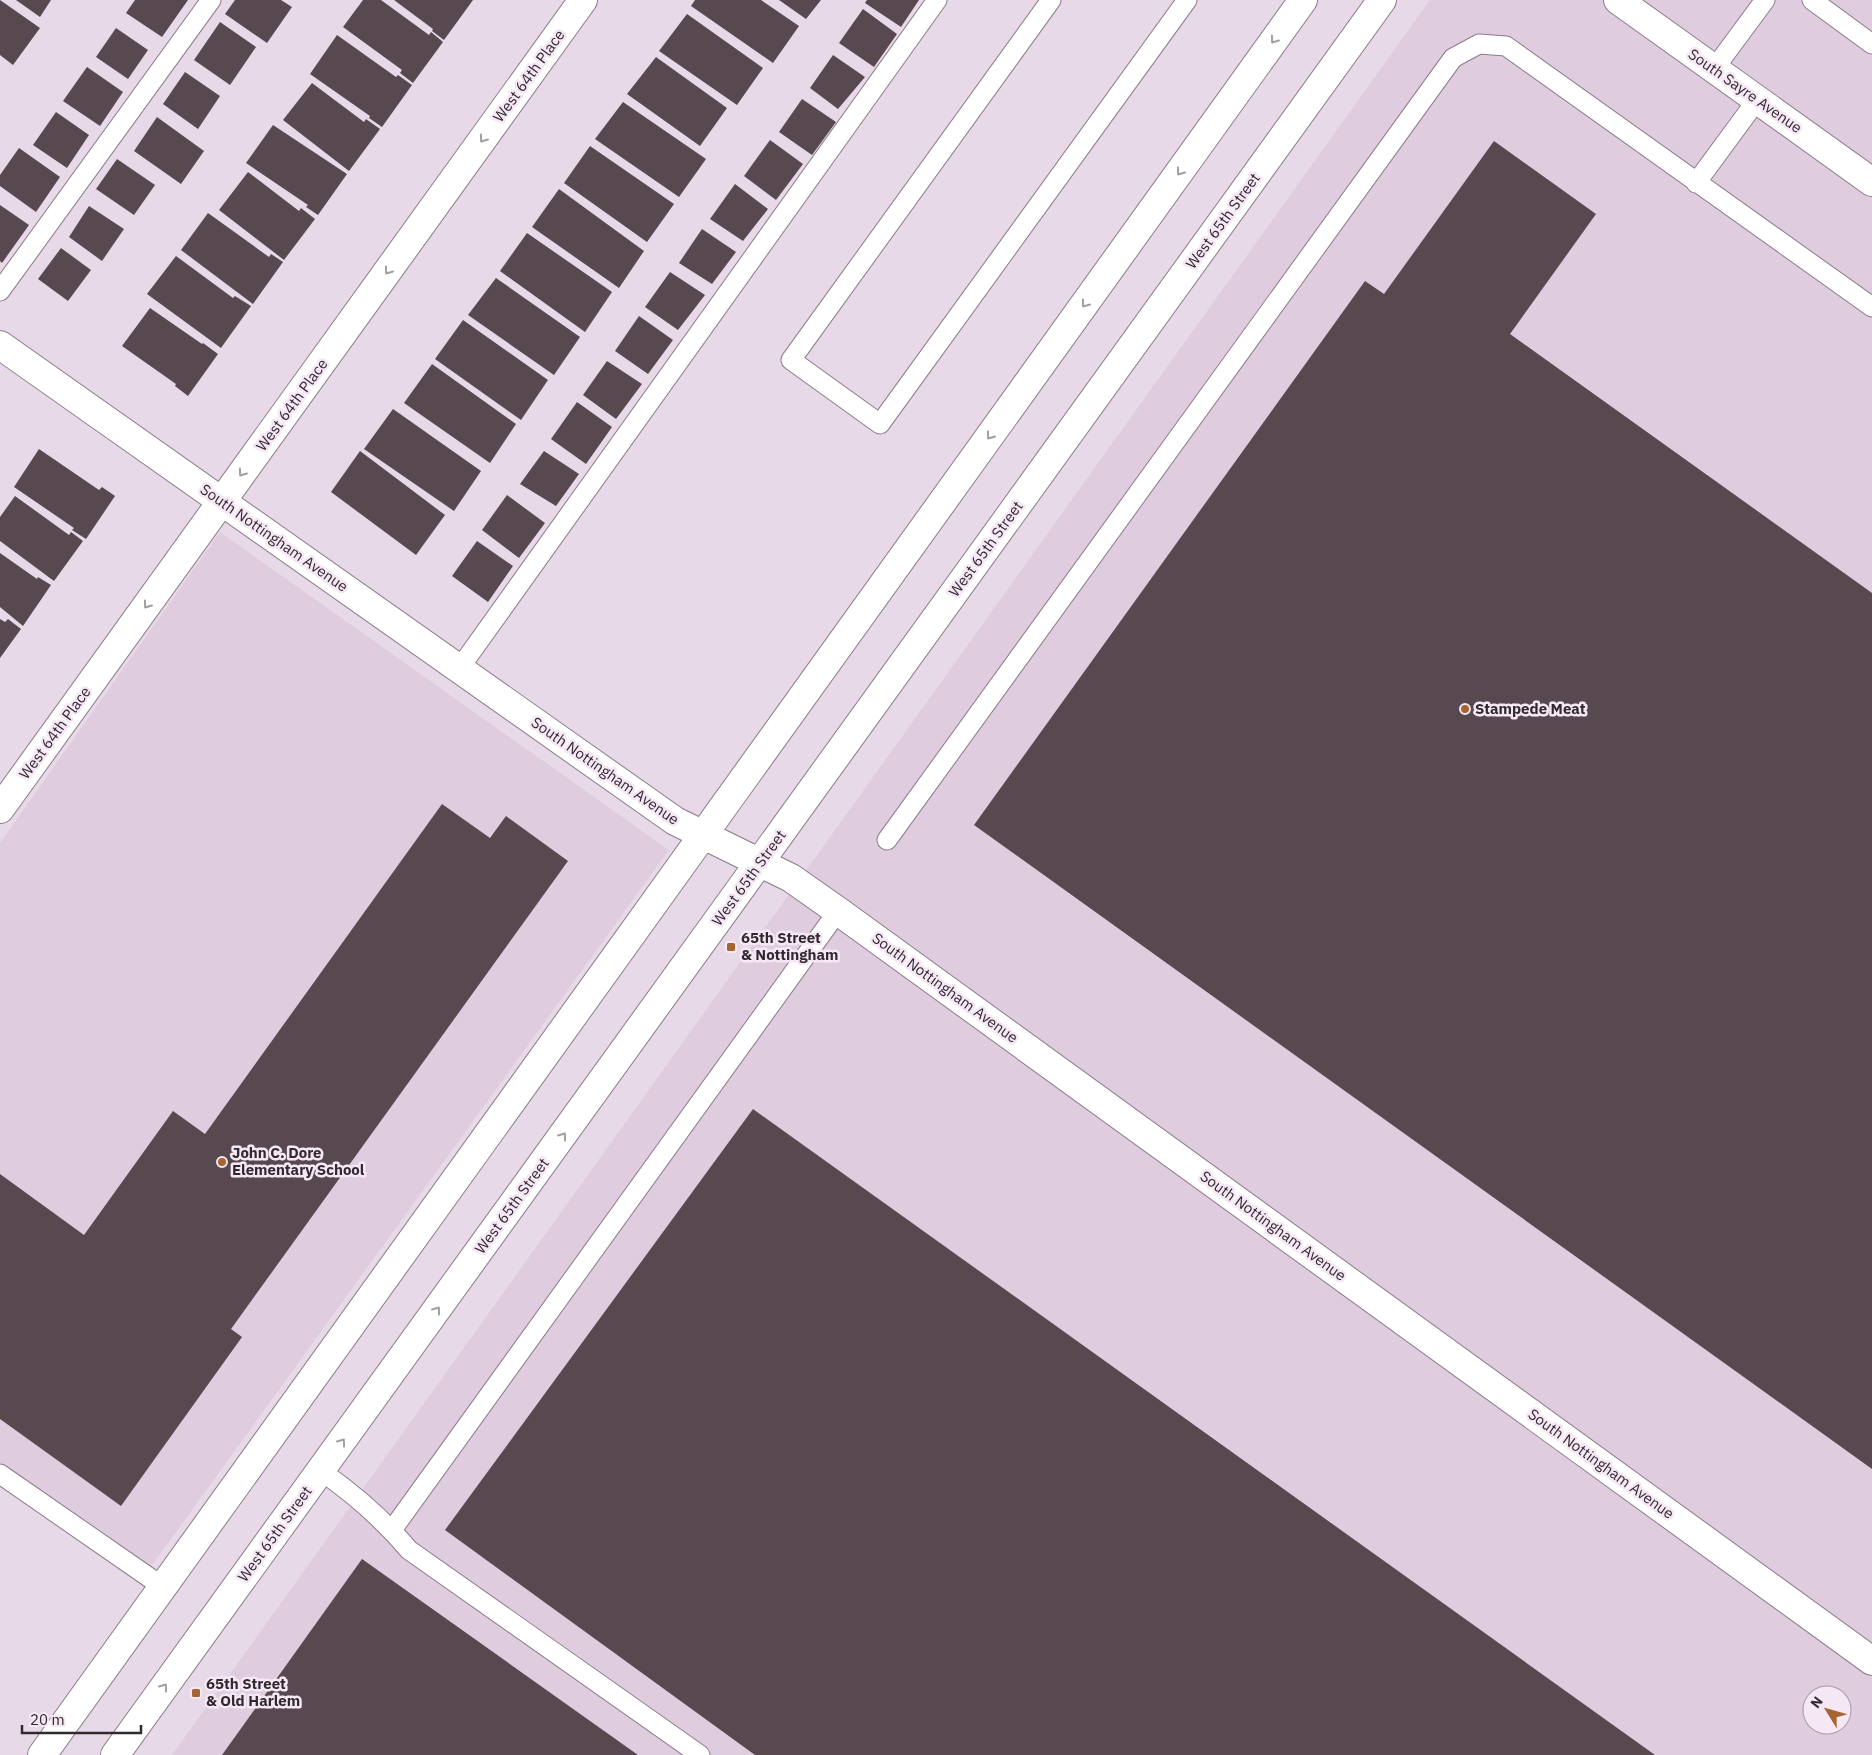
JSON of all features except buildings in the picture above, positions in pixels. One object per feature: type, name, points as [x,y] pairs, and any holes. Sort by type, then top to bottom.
[{"type":"street","name":"West 64th Place","points":[[0,809],[583,0]]},
{"type":"street","points":[[42,1755],[1303,0]]},
{"type":"street","name":"West 65th Street","points":[[115,1755],[1382,0]]},
{"type":"street","name":"South Sayre Avenue","points":[[1618,0],[1872,182]]},
{"type":"street","name":"South Nottingham Avenue","points":[[0,345],[675,821],[791,878],[838,911],[1872,1662]]},
{"type":"lane","points":[[0,291],[211,0]]},
{"type":"lane","points":[[460,669],[937,0]]},
{"type":"lane","points":[[1051,0],[791,360],[880,424],[1187,0]]},
{"type":"lane","points":[[1714,69],[1765,0]]},
{"type":"lane","points":[[1812,0],[1872,44]]},
{"type":"lane","points":[[887,840],[1453,58],[1479,44],[1506,46],[1872,308]]},
{"type":"lane","points":[[1696,183],[1757,100]]},
{"type":"lane","points":[[392,1530],[838,911]]},
{"type":"lane","points":[[321,1471],[350,1491],[392,1530],[409,1550],[700,1755]]},
{"type":"lane","points":[[0,1474],[163,1587]]},
{"type":"shaded area","points":[[1430,0],[1872,0],[1872,1755],[172,1755]]},
{"type":"shaded area","name":"John C. Dore Elementary School","points":[[220,532],[669,850],[145,1575],[0,1474],[0,843]]},
{"type":"place","name":"Stampede Meat","points":[[1465,709]]},
{"type":"place","name":"65th Street & Nottingham","points":[[731,947]]},
{"type":"place","name":"John C. Dore Elementary School","points":[[222,1162]]},
{"type":"place","name":"65th Street & Old Harlem","points":[[196,1693]]}]
